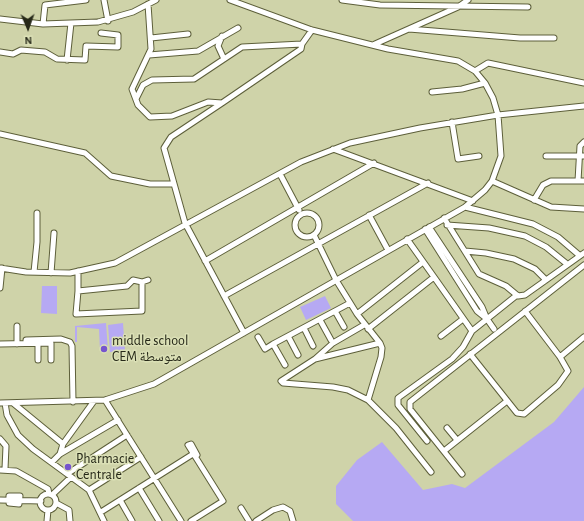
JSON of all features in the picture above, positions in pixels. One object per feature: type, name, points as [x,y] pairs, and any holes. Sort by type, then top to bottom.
[{"type":"street","points":[[43,24],[45,5],[86,0]]},
{"type":"street","points":[[104,0],[108,21]]},
{"type":"street","points":[[0,19],[43,24],[108,21],[133,12],[156,0]]},
{"type":"street","points":[[104,521],[101,512],[89,490],[33,449],[15,431],[3,403],[105,400],[154,384],[465,207],[492,181],[501,156],[498,115],[493,98],[485,83],[476,71],[458,61],[388,49],[375,44],[312,30],[230,0]]},
{"type":"street","points":[[342,0],[380,5],[528,7]]},
{"type":"street","points":[[375,44],[458,7],[468,0]]},
{"type":"street","points":[[148,4],[151,49],[132,89],[138,105],[150,117],[172,116],[208,102],[222,103]]},
{"type":"street","points":[[68,60],[71,23]]},
{"type":"street","points":[[148,55],[198,51],[238,28]]},
{"type":"street","points":[[409,29],[520,38],[554,38]]},
{"type":"street","points":[[244,333],[185,223],[164,148],[171,137],[301,48],[302,44],[312,30]]},
{"type":"street","points":[[0,52],[13,54],[21,50],[46,52],[57,59],[85,60],[86,46],[118,47],[118,35],[101,33]]},
{"type":"street","points":[[151,38],[188,34]]},
{"type":"street","points":[[223,36],[218,46],[224,59]]},
{"type":"street","points":[[136,100],[143,85],[152,80],[194,80],[242,48],[302,44]]},
{"type":"street","points":[[476,71],[488,64],[584,84]]},
{"type":"street","points":[[432,92],[462,89],[485,83]]},
{"type":"street","points":[[0,288],[1,268],[51,273],[78,272],[115,263],[155,243],[185,223],[301,162],[333,148],[389,134],[452,122],[498,115],[584,106]]},
{"type":"street","points":[[452,122],[458,160],[479,156]]},
{"type":"street","points":[[0,134],[86,153],[111,176],[150,184],[174,184]]},
{"type":"street","points":[[534,200],[547,183],[581,181],[582,156],[580,146],[584,142]]},
{"type":"street","points":[[333,148],[473,200]]},
{"type":"street","points":[[546,156],[582,156]]},
{"type":"street","points":[[205,262],[374,163]]},
{"type":"street","points":[[280,174],[302,214]]},
{"type":"street","points":[[492,181],[551,207],[584,209]]},
{"type":"street","points":[[224,296],[428,183]]},
{"type":"street","points":[[444,218],[447,225],[481,276],[501,283],[517,295],[523,296],[582,254],[558,237],[533,224],[465,207]]},
{"type":"street","points":[[34,272],[37,242],[37,213]]},
{"type":"street","points":[[310,213],[318,220],[318,228],[314,234],[307,237],[296,231],[295,223],[302,214],[310,213]]},
{"type":"street","points":[[369,216],[388,250]]},
{"type":"street","points":[[447,225],[489,228],[525,236],[546,247],[567,264]]},
{"type":"street","points":[[427,228],[477,311],[496,331]]},
{"type":"street","points":[[51,273],[54,233]]},
{"type":"street","points":[[314,234],[336,280],[350,304],[364,325],[380,343],[382,348],[381,357],[368,400]]},
{"type":"street","points":[[408,239],[472,331]]},
{"type":"street","points":[[465,251],[486,253],[514,259],[535,269],[546,280]]},
{"type":"street","points":[[357,314],[423,262]]},
{"type":"street","points":[[462,474],[410,409],[409,404],[496,331],[525,311],[584,265]]},
{"type":"street","points":[[78,272],[76,314],[142,311],[142,282]]},
{"type":"street","points":[[368,329],[434,277]]},
{"type":"street","points":[[78,291],[127,286],[132,280],[142,282],[148,280]]},
{"type":"street","points":[[427,441],[398,404],[398,398],[452,359],[463,347],[472,331],[517,295]]},
{"type":"street","points":[[258,337],[265,349],[350,304]]},
{"type":"street","points":[[335,311],[344,327]]},
{"type":"street","points":[[470,354],[517,413],[521,415],[543,399],[568,374],[568,369],[525,311]]},
{"type":"street","points":[[441,336],[463,319]]},
{"type":"street","points":[[320,320],[330,340]]},
{"type":"street","points":[[364,325],[333,343],[315,359],[281,380],[281,382],[348,390],[368,400],[396,428],[431,472]]},
{"type":"street","points":[[17,326],[17,344]]},
{"type":"street","points":[[304,328],[313,346]]},
{"type":"street","points":[[288,336],[298,355]]},
{"type":"street","points":[[560,357],[584,337]]},
{"type":"street","points":[[38,341],[63,339],[71,344],[72,402]]},
{"type":"street","points":[[0,344],[26,343],[26,340],[50,343],[51,360]]},
{"type":"street","points":[[38,341],[38,360]]},
{"type":"street","points":[[315,359],[380,343]]},
{"type":"street","points":[[273,344],[285,365]]},
{"type":"street","points":[[105,400],[162,490],[159,492],[166,503],[170,503],[180,521]]},
{"type":"street","points":[[60,454],[63,444],[94,401]]},
{"type":"street","points":[[444,451],[507,401]]},
{"type":"street","points":[[13,403],[63,444]]},
{"type":"street","points":[[52,462],[60,454],[118,420]]},
{"type":"street","points":[[447,428],[456,440]]},
{"type":"street","points":[[48,510],[43,508],[41,502],[43,496],[51,495],[69,475],[127,435]]},
{"type":"street","points":[[1,440],[3,468]]},
{"type":"street","points":[[101,512],[154,478],[194,455],[220,503],[218,507],[211,511],[207,511],[206,514],[200,519],[194,519]]},
{"type":"street","points":[[89,490],[141,457]]},
{"type":"street","points":[[0,460],[3,468]]},
{"type":"street","points":[[3,468],[21,474],[48,489],[56,503],[69,510],[71,520]]},
{"type":"street","points":[[139,488],[158,521]]},
{"type":"street","points":[[0,500],[41,502]]},
{"type":"street","points":[[120,500],[128,514],[126,516],[131,521]]},
{"type":"street","points":[[147,502],[144,504],[155,521]]},
{"type":"street","points":[[48,510],[53,508],[56,503]]},
{"type":"street","points":[[170,503],[168,506],[177,521]]},
{"type":"street","points":[[256,521],[273,510],[283,507],[290,511],[293,521]]},
{"type":"street","points":[[241,508],[249,521]]},
{"type":"street","points":[[47,521],[48,510]]},
{"type":"shaded area","points":[[42,286],[57,286],[57,314],[41,313]]},
{"type":"shaded area","points":[[325,296],[331,308],[306,320],[300,307]]},
{"type":"shaded area","points":[[106,323],[108,350],[100,350],[99,329],[77,327],[77,342],[75,342],[75,326]]},
{"type":"shaded area","points":[[123,323],[125,351],[110,352],[108,325]]},
{"type":"shaded area","points":[[584,387],[584,521],[353,521],[336,504],[336,486],[357,460],[382,442],[423,490],[452,484],[465,488],[554,422]]},
{"type":"place","name":"middle school CEM متوسطة","points":[[104,349]]},
{"type":"place","name":"Pharmacie Centrale","points":[[68,467]]}]
